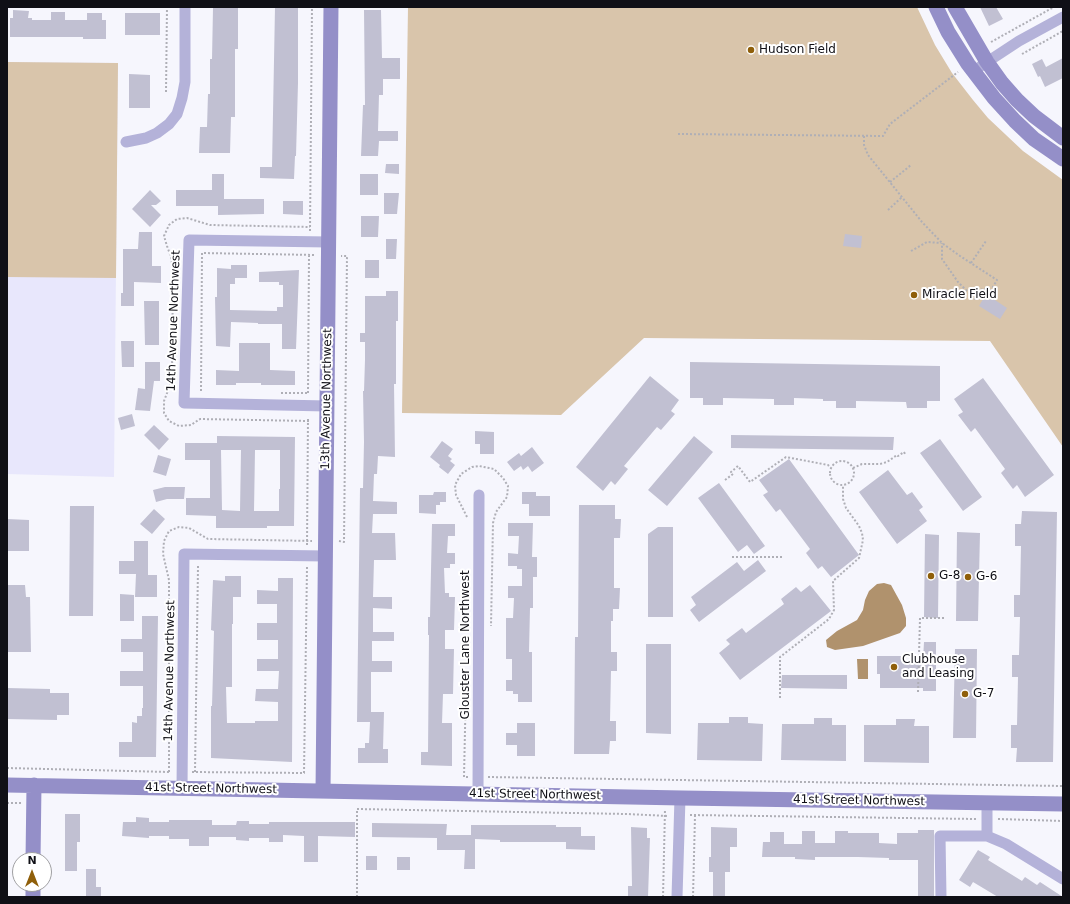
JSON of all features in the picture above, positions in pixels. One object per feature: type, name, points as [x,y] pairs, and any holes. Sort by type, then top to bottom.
[{"type":"street","points":[[126,142],[146,138],[157,133],[169,124],[177,114],[185,82],[185,7]]},
{"type":"street","name":"13th Avenue Northwest","points":[[323,792],[331,7]]},
{"type":"street","points":[[936,7],[965,72],[994,98],[1034,139],[1063,159]]},
{"type":"street","points":[[955,7],[987,62],[1002,83],[1034,116],[1063,138]]},
{"type":"street","points":[[965,72],[987,62],[1019,41],[1063,17]]},
{"type":"street","name":"14th Avenue Northwest","points":[[327,406],[184,403],[190,240],[329,242]]},
{"type":"street","name":"Glouster Lane Northwest","points":[[478,794],[479,495]]},
{"type":"street","name":"14th Avenue Northwest","points":[[182,789],[184,554],[325,556]]},
{"type":"street","name":"41st Street Northwest","points":[[7,785],[323,792],[1063,804]]},
{"type":"street","points":[[33,852],[34,785]]},
{"type":"street","points":[[678,897],[680,798]]},
{"type":"street","points":[[987,803],[987,836]]},
{"type":"street","points":[[941,897],[940,836],[987,836],[1006,844],[1063,879]]},
{"type":"path","points":[[166,92],[167,7]]},
{"type":"path","points":[[7,768],[168,772],[169,580],[163,554],[164,541],[169,531],[178,527],[190,528],[208,539],[307,540],[309,421],[200,419],[191,425],[179,426],[168,421],[164,413],[164,401],[172,380],[173,270],[171,257],[164,236],[168,225],[177,219],[187,218],[210,225],[310,227],[312,7]]},
{"type":"path","points":[[989,43],[1054,7]]},
{"type":"path","points":[[1018,56],[1063,31]]},
{"type":"path","points":[[678,134],[883,136],[890,124],[965,72]]},
{"type":"path","points":[[864,136],[864,145],[868,155],[942,243],[997,280],[990,292],[983,288],[975,299],[958,282],[942,259],[942,243]]},
{"type":"path","points":[[890,182],[910,165]]},
{"type":"path","points":[[888,210],[902,197]]},
{"type":"path","points":[[971,263],[986,241]]},
{"type":"path","points":[[910,251],[927,242],[942,243]]},
{"type":"path","points":[[200,392],[202,253],[309,255],[308,393]]},
{"type":"path","points":[[344,542],[347,256]]},
{"type":"path","points":[[853,468],[862,464],[880,464],[887,462],[904,452],[905,454]]},
{"type":"path","points":[[725,480],[733,474],[731,472],[738,466],[750,482],[786,457],[828,465],[831,468]]},
{"type":"path","points":[[839,461],[845,461],[853,468],[854,474],[848,484],[841,486],[831,478],[831,468],[832,465],[839,461]]},
{"type":"path","points":[[780,698],[780,657],[829,619],[834,610],[833,581],[859,558],[863,540],[862,534],[859,526],[846,508],[842,499],[843,485]]},
{"type":"path","points":[[732,556],[782,557]]},
{"type":"path","points":[[198,566],[195,772],[304,773],[307,568]]},
{"type":"path","points":[[918,692],[920,618],[946,618]]},
{"type":"path","points":[[488,777],[1063,786]]},
{"type":"path","points":[[7,803],[20,803]]},
{"type":"path","points":[[358,897],[357,809],[665,816],[663,897]]},
{"type":"path","points":[[679,816],[695,815],[1063,821]]},
{"type":"path","points":[[693,897],[695,815]]},
{"type":"shaded area","points":[[408,7],[917,7],[935,45],[952,73],[988,118],[1023,151],[1063,180],[1063,447],[990,341],[644,338],[561,415],[402,413]]},
{"type":"shaded area","points":[[7,62],[118,63],[114,477],[7,474]]},
{"type":"shaded area","points":[[7,62],[118,63],[116,278],[7,277]]},
{"type":"shaded area","points":[[884,583],[891,585],[902,605],[906,618],[906,626],[900,633],[863,646],[835,650],[827,647],[826,640],[837,631],[857,620],[863,610],[869,591],[877,584]]},
{"type":"shaded area","points":[[857,659],[868,659],[868,679],[858,679]]},
{"type":"building","points":[[238,7],[238,49],[235,49],[235,117],[231,117],[230,153],[199,153],[200,127],[207,127],[208,94],[210,94],[210,59],[212,59],[213,8]]},
{"type":"building","points":[[275,7],[298,7],[298,83],[294,179],[260,178],[260,167],[272,167]]},
{"type":"building","points":[[980,7],[996,7],[1003,19],[989,26]]},
{"type":"building","points":[[13,10],[29,11],[28,18],[32,18],[32,20],[51,20],[51,12],[65,12],[65,20],[87,20],[87,13],[102,13],[102,20],[106,20],[106,39],[83,39],[83,37],[10,37],[10,18],[13,18]]},
{"type":"building","points":[[364,10],[381,10],[382,58],[400,58],[400,79],[383,79],[383,95],[379,95],[378,131],[398,131],[398,141],[379,141],[378,156],[361,156],[363,105],[365,105]]},
{"type":"building","points":[[125,13],[160,13],[160,35],[125,35]]},
{"type":"building","points":[[1063,58],[1063,78],[1045,87],[1032,64],[1042,59],[1046,67]]},
{"type":"building","points":[[129,74],[150,75],[150,108],[129,108]]},
{"type":"building","points":[[386,164],[399,164],[399,174],[385,173]]},
{"type":"building","points":[[212,174],[224,174],[224,199],[264,199],[264,214],[218,215],[218,206],[176,206],[176,190],[212,190]]},
{"type":"building","points":[[360,174],[378,174],[378,195],[360,195]]},
{"type":"building","points":[[150,190],[161,201],[156,205],[151,205],[161,215],[150,227],[132,209]]},
{"type":"building","points":[[384,193],[399,193],[397,214],[384,214]]},
{"type":"building","points":[[283,201],[303,201],[303,215],[283,214]]},
{"type":"building","points":[[361,216],[379,216],[378,237],[361,237]]},
{"type":"building","points":[[139,232],[152,232],[152,266],[161,266],[161,283],[134,282],[134,306],[121,306],[121,293],[123,293],[123,249],[138,249]]},
{"type":"building","points":[[845,234],[862,236],[861,248],[843,246]]},
{"type":"building","points":[[386,239],[397,239],[396,259],[386,259]]},
{"type":"building","points":[[365,260],[379,260],[379,278],[365,278]]},
{"type":"building","points":[[231,265],[247,265],[247,278],[235,278],[235,284],[230,284],[230,310],[277,311],[277,307],[283,307],[283,285],[279,285],[279,282],[259,282],[259,272],[299,270],[296,349],[282,349],[282,324],[258,323],[231,322],[230,347],[216,346],[215,297],[217,297],[217,268],[231,269]]},
{"type":"building","points":[[386,291],[398,291],[398,321],[396,321],[396,384],[394,384],[395,457],[378,456],[377,474],[374,474],[373,501],[397,502],[397,514],[373,514],[372,533],[395,533],[396,560],[374,560],[373,597],[392,597],[392,609],[373,608],[373,632],[394,632],[394,641],[372,641],[372,661],[392,661],[392,672],[371,672],[371,712],[384,712],[383,749],[388,749],[388,763],[358,763],[358,748],[365,748],[365,743],[369,743],[370,722],[357,722],[360,488],[363,488],[363,391],[365,360],[365,342],[360,342],[360,333],[365,333],[365,296],[386,296]]},
{"type":"building","points":[[986,294],[1007,308],[1000,319],[979,306]]},
{"type":"building","points":[[144,301],[159,301],[159,345],[145,345]]},
{"type":"building","points":[[121,341],[134,341],[134,367],[122,367]]},
{"type":"building","points":[[239,343],[270,343],[270,370],[295,371],[295,385],[236,383],[236,385],[216,385],[216,370],[239,371]]},
{"type":"building","points":[[145,362],[160,362],[160,381],[154,381],[150,411],[135,410],[138,388],[145,389]]},
{"type":"building","points":[[690,362],[940,366],[940,401],[927,401],[927,408],[907,408],[906,402],[856,401],[856,408],[836,408],[836,401],[794,398],[794,405],[774,405],[774,399],[723,398],[723,405],[703,405],[703,398],[690,398]]},
{"type":"building","points":[[650,376],[679,400],[671,411],[675,414],[661,430],[657,427],[624,466],[628,469],[615,485],[611,481],[603,491],[576,467]]},
{"type":"building","points":[[983,378],[1054,475],[1025,497],[1017,485],[1013,489],[1001,473],[1005,469],[975,428],[971,432],[958,415],[963,412],[954,399]]},
{"type":"building","points":[[132,414],[135,426],[121,430],[118,418]]},
{"type":"building","points":[[154,425],[169,439],[159,450],[144,435]]},
{"type":"building","points":[[475,431],[494,432],[494,454],[480,454],[480,444],[475,444]]},
{"type":"building","points":[[731,435],[894,437],[893,450],[731,448]]},
{"type":"building","points":[[217,436],[295,437],[294,526],[267,526],[267,528],[216,528],[216,516],[186,515],[186,498],[210,498],[210,460],[185,460],[185,443],[217,443]],"holes":[[[221,450],[241,450],[240,511],[222,510]],[[255,450],[280,450],[279,511],[254,511]]]},
{"type":"building","points":[[694,436],[713,452],[667,506],[648,490]]},
{"type":"building","points":[[940,439],[982,497],[963,511],[920,453]]},
{"type":"building","points":[[442,441],[453,449],[448,456],[452,459],[450,461],[455,465],[448,474],[430,457]]},
{"type":"building","points":[[532,447],[544,463],[532,472],[528,466],[523,470],[521,466],[514,471],[507,462],[519,453],[521,456]]},
{"type":"building","points":[[158,455],[171,459],[166,476],[153,472]]},
{"type":"building","points":[[789,459],[859,555],[831,577],[822,566],[818,569],[806,553],[810,549],[780,509],[776,512],[763,495],[768,492],[759,480]]},
{"type":"building","points":[[888,470],[907,495],[912,492],[923,507],[919,510],[927,521],[897,544],[859,492]]},
{"type":"building","points":[[719,483],[765,546],[754,554],[747,545],[738,552],[698,498]]},
{"type":"building","points":[[165,487],[185,487],[184,499],[167,499],[156,502],[153,490]]},
{"type":"building","points":[[434,492],[446,492],[446,502],[440,502],[440,505],[436,505],[436,514],[419,513],[419,495],[433,495]]},
{"type":"building","points":[[522,492],[536,492],[536,496],[550,496],[550,516],[529,516],[529,504],[522,504]]},
{"type":"building","points":[[579,505],[615,505],[615,519],[621,519],[620,538],[614,538],[614,588],[620,588],[619,609],[613,609],[613,621],[611,621],[611,652],[617,652],[617,671],[611,671],[610,721],[616,721],[616,741],[610,741],[609,754],[574,754],[575,637],[578,637]]},
{"type":"building","points":[[70,506],[94,506],[93,616],[69,616]]},
{"type":"building","points":[[154,509],[165,519],[152,534],[140,524]]},
{"type":"building","points":[[1022,511],[1057,512],[1053,762],[1016,762],[1017,748],[1011,748],[1011,725],[1017,725],[1018,677],[1012,677],[1012,655],[1019,655],[1020,617],[1014,617],[1014,595],[1020,595],[1021,546],[1015,546],[1015,524],[1021,524]]},
{"type":"building","points":[[7,519],[29,520],[29,551],[7,551]]},
{"type":"building","points":[[508,523],[533,523],[532,557],[537,557],[537,577],[533,577],[533,608],[530,608],[529,652],[532,652],[532,702],[518,702],[518,694],[513,694],[513,691],[506,691],[506,680],[512,680],[512,659],[506,659],[506,618],[513,618],[514,598],[508,598],[508,586],[522,586],[522,569],[517,569],[517,566],[508,566],[508,553],[518,554],[519,536],[508,536]]},
{"type":"building","points":[[432,524],[455,524],[455,536],[448,536],[447,553],[455,553],[455,564],[450,564],[450,568],[444,568],[445,593],[449,593],[449,597],[455,597],[454,630],[445,630],[445,649],[454,649],[453,694],[443,694],[442,723],[452,723],[452,766],[421,765],[421,752],[428,752],[428,617],[430,617]]},
{"type":"building","points":[[658,527],[673,527],[673,617],[648,617],[648,534]]},
{"type":"building","name":"G-6","points":[[957,532],[980,533],[978,621],[956,621]]},
{"type":"building","name":"G-8","points":[[925,534],[939,535],[938,618],[924,617]]},
{"type":"building","points":[[134,541],[148,541],[148,575],[157,575],[157,597],[135,597],[136,574],[119,574],[119,561],[134,561]]},
{"type":"building","points":[[758,560],[766,571],[699,622],[690,610],[696,605],[691,597],[737,562],[744,571]]},
{"type":"building","points":[[225,576],[241,576],[241,597],[233,597],[232,687],[226,687],[227,723],[278,721],[278,702],[255,701],[256,689],[278,689],[279,671],[257,671],[257,659],[278,659],[278,640],[257,640],[257,623],[277,623],[277,604],[257,604],[257,590],[278,591],[278,578],[293,578],[292,762],[211,758],[211,706],[214,631],[211,630],[213,580],[225,581]]},
{"type":"building","points":[[7,585],[25,585],[26,597],[30,597],[31,652],[7,652]]},
{"type":"building","points":[[810,585],[831,611],[740,680],[719,653],[730,644],[726,640],[742,628],[746,633],[784,604],[781,599],[796,587],[801,592]]},
{"type":"building","points":[[120,594],[134,595],[134,621],[120,621]]},
{"type":"building","points":[[142,616],[158,616],[156,757],[119,757],[119,742],[132,742],[132,722],[137,723],[137,716],[142,716],[143,708],[143,686],[120,686],[120,671],[143,671],[143,652],[121,652],[121,639],[142,639]]},
{"type":"building","points":[[924,642],[936,642],[936,691],[923,691],[923,688],[880,688],[880,674],[877,674],[877,656],[905,656],[905,660],[923,660]]},
{"type":"building","points":[[646,644],[671,644],[671,734],[646,733]]},
{"type":"building","name":"G-7","points":[[955,649],[977,649],[976,738],[953,738]]},
{"type":"building","points":[[782,675],[847,675],[847,689],[781,688]]},
{"type":"building","points":[[7,688],[50,689],[50,693],[69,693],[69,715],[57,715],[57,720],[7,719]]},
{"type":"building","points":[[729,717],[748,717],[748,723],[763,724],[762,761],[697,760],[698,723],[729,723]]},
{"type":"building","points":[[814,718],[832,718],[832,725],[846,725],[846,761],[781,760],[782,724],[814,724]]},
{"type":"building","points":[[896,719],[915,719],[914,726],[929,726],[929,763],[864,762],[864,725],[896,725]]},
{"type":"building","points":[[517,723],[535,723],[535,756],[517,756],[517,745],[506,745],[506,733],[517,733]]},
{"type":"building","points":[[65,814],[80,814],[80,842],[77,842],[77,871],[65,871]]},
{"type":"building","points":[[136,817],[149,818],[149,822],[169,822],[169,820],[212,820],[212,825],[236,825],[237,821],[249,821],[249,824],[269,824],[269,822],[355,822],[355,837],[318,836],[318,862],[304,862],[304,836],[283,835],[283,842],[269,842],[269,838],[249,838],[249,841],[236,840],[236,837],[209,837],[209,846],[189,846],[189,839],[169,839],[169,836],[149,836],[149,838],[122,836],[123,822],[136,822]]},
{"type":"building","points":[[372,823],[447,824],[446,835],[471,835],[471,825],[556,825],[556,827],[581,827],[581,836],[595,836],[595,850],[566,849],[566,842],[500,842],[500,840],[475,839],[475,869],[464,869],[465,850],[437,850],[437,838],[372,837]]},
{"type":"building","points":[[631,827],[647,828],[647,838],[650,838],[648,897],[628,897],[628,886],[632,886]]},
{"type":"building","points":[[711,827],[737,828],[737,847],[730,847],[730,872],[725,872],[725,897],[713,897],[713,872],[709,872],[709,857],[711,857]]},
{"type":"building","points":[[918,830],[934,830],[934,897],[918,897],[918,860],[889,860],[889,858],[858,857],[815,857],[815,860],[795,859],[795,857],[762,857],[763,842],[770,842],[770,832],[784,832],[784,844],[802,844],[802,831],[815,831],[815,843],[835,843],[835,831],[848,831],[848,833],[879,833],[879,843],[897,844],[897,833],[918,833]]},
{"type":"building","points":[[978,850],[990,857],[988,860],[1022,881],[1025,877],[1037,885],[1040,882],[1063,897],[998,897],[973,882],[970,887],[959,880]]},
{"type":"building","points":[[366,856],[377,856],[377,870],[366,870]]},
{"type":"building","points":[[397,857],[410,857],[410,870],[397,870]]},
{"type":"building","points":[[86,869],[96,869],[96,887],[101,887],[101,897],[86,897]]},
{"type":"place","name":"Hudson Field","points":[[751,50]]},
{"type":"place","name":"Miracle Field","points":[[914,295]]},
{"type":"place","name":"G-8","points":[[931,576]]},
{"type":"place","name":"G-6","points":[[968,577]]},
{"type":"place","name":"Clubhouse and Leasing","points":[[894,667]]},
{"type":"place","name":"G-7","points":[[965,694]]}]
